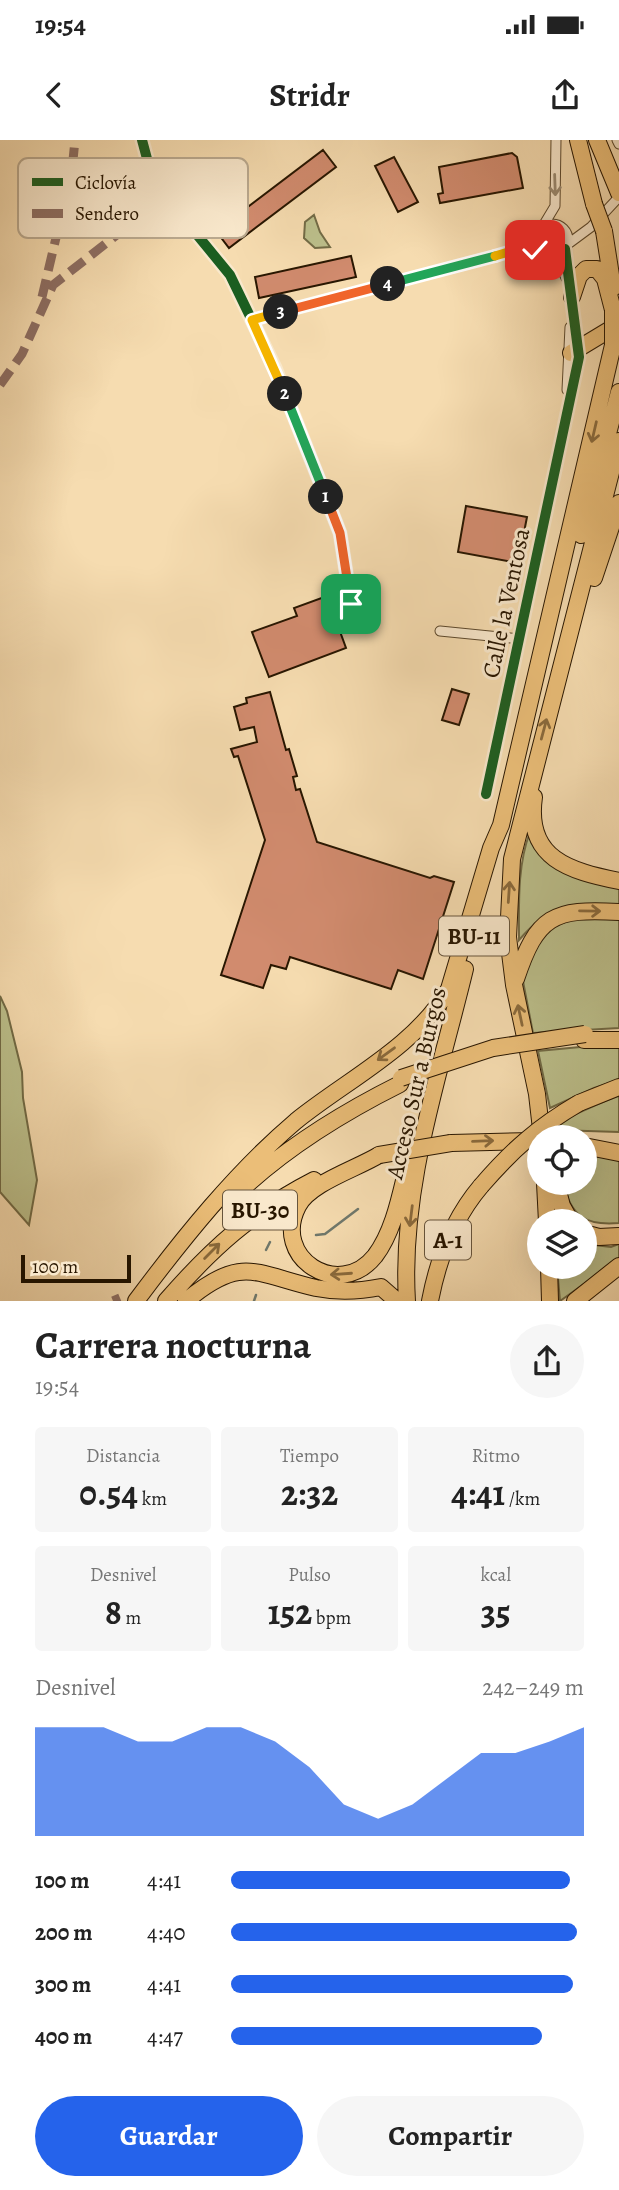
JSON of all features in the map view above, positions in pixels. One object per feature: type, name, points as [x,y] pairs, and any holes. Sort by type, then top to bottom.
[{"type":"highway","points":[[138,1301],[229,1188],[275,1140],[403,1043],[431,1017],[449,989],[491,848],[501,825],[613,345],[616,317],[613,276],[604,232],[578,140]]},
{"type":"highway","points":[[597,142],[619,195]]},
{"type":"highway","points":[[572,289],[586,269],[597,269],[605,279],[616,317]]},
{"type":"highway","points":[[575,351],[616,317]]},
{"type":"highway","name":"Acceso Sur a Burgos","points":[[407,1301],[407,1244],[412,1202],[431,1101],[501,825],[516,779],[619,392]]},
{"type":"highway","name":"BU-11","points":[[540,1125],[537,1094],[514,985],[508,937],[511,870],[534,765],[619,441]]},
{"type":"highway","points":[[563,659],[579,624],[619,503]]},
{"type":"highway","points":[[534,765],[534,828],[545,850],[565,866],[580,873],[619,881]]},
{"type":"highway","points":[[514,985],[527,947],[542,925],[560,915],[576,911],[619,912]]},
{"type":"highway","points":[[584,1037],[619,1032]]},
{"type":"highway","name":"BU-30","points":[[138,1301],[237,1194],[279,1157],[324,1125],[400,1081],[490,1054],[534,1045],[584,1037],[619,1040]]},
{"type":"highway","name":"A-1","points":[[430,1301],[443,1253],[456,1224],[481,1186],[519,1144],[544,1124],[579,1103],[619,1087]]},
{"type":"highway","points":[[537,1094],[544,1108],[547,1125]]},
{"type":"highway","points":[[379,1155],[356,1169],[323,1182],[298,1206],[292,1236],[300,1256],[314,1269],[329,1275],[355,1273],[374,1256],[388,1232],[420,1125],[431,1101]]},
{"type":"highway","points":[[597,1140],[619,1139]]},
{"type":"highway","name":"BU-30","points":[[166,1301],[225,1239],[268,1205],[325,1175],[379,1155],[451,1143],[527,1140]]},
{"type":"highway","points":[[597,1149],[619,1153]]},
{"type":"highway","points":[[597,1236],[619,1236]]},
{"type":"highway","points":[[575,1301],[619,1266]]},
{"type":"highway","points":[[186,1301],[212,1280],[244,1271],[281,1276],[317,1288],[357,1290],[381,1287],[397,1301]]},
{"type":"highway","points":[[549,1279],[550,1301]]},
{"type":"street","points":[[142,140],[147,158]]},
{"type":"street","points":[[522,248],[536,237],[555,206],[556,140]]},
{"type":"street","points":[[252,320],[522,248],[539,250],[551,257],[591,227],[619,195]]},
{"type":"street","points":[[542,226],[559,225],[567,233],[567,247]]},
{"type":"street","points":[[536,237],[539,250]]},
{"type":"street","points":[[200,238],[230,275],[275,369],[340,533],[351,604]]},
{"type":"street","name":"Calle la Ventosa","points":[[486,794],[573,391],[575,351],[567,247]]},
{"type":"street","name":"Calle la Ventosa","points":[[551,257],[563,270],[572,289]]},
{"type":"street","points":[[440,631],[520,639]]},
{"type":"green space","points":[[314,215],[320,232],[330,247],[315,248],[304,238],[305,222]]},
{"type":"green space","points":[[530,832],[540,852],[619,885],[619,906],[588,904],[563,907],[542,918],[519,940],[521,872]]},
{"type":"green space","points":[[572,919],[619,919],[619,1028],[533,1033],[522,976],[529,956],[551,928]]},
{"type":"green space","points":[[0,996],[7,1011],[22,1072],[23,1098],[37,1180],[29,1225],[0,1192]]},
{"type":"green space","points":[[619,1046],[619,1080],[550,1108],[538,1051]]},
{"type":"green space","points":[[619,1095],[619,1132],[597,1131],[597,1125],[553,1124]]},
{"type":"green space","points":[[597,1156],[619,1160],[619,1223],[597,1223],[597,1209],[574,1209],[566,1195],[597,1195]]},
{"type":"green space","points":[[619,1244],[619,1259],[597,1275],[597,1245],[611,1247]]},
{"type":"green space","points":[[558,1279],[591,1279],[560,1301]]},
{"type":"building","points":[[323,150],[336,167],[248,234],[248,207]]},
{"type":"building","points":[[512,153],[517,157],[523,188],[440,203],[438,194],[443,193],[439,167]]},
{"type":"building","points":[[394,157],[418,202],[398,212],[375,166]]},
{"type":"building","points":[[221,238],[242,238],[229,248]]},
{"type":"building","points":[[351,256],[356,277],[259,298],[255,277]]},
{"type":"building","points":[[466,506],[527,517],[518,563],[458,552]]},
{"type":"building","points":[[327,596],[346,648],[269,677],[252,632],[297,616],[294,608]]},
{"type":"building","points":[[452,689],[469,694],[459,725],[442,720]]},
{"type":"building","points":[[270,692],[286,750],[289,749],[297,776],[293,777],[296,790],[300,789],[317,842],[430,878],[434,876],[454,882],[423,979],[398,970],[391,989],[290,957],[286,969],[271,965],[263,988],[221,975],[265,840],[238,756],[234,757],[231,749],[257,742],[254,727],[240,730],[234,707],[247,703],[246,698]]},
{"type":"waterway","points":[[316,1235],[325,1234],[358,1209]]},
{"type":"waterway","points":[[266,1250],[270,1242]]},
{"type":"waterway","points":[[254,1301],[256,1295]]},
{"type":"marked path","points":[[73,158],[75,140]]},
{"type":"marked path","points":[[42,297],[56,238]]},
{"type":"marked path","points":[[0,385],[22,354],[53,285],[113,238]]},
{"type":"marked path","points":[[113,1301],[120,1298]]},
{"type":"cycle path","points":[[142,140],[147,158]]},
{"type":"cycle path","points":[[200,238],[230,275],[275,368],[340,533],[351,604]]},
{"type":"cycle path","points":[[486,794],[579,357],[565,249]]},
{"type":"route","points":[[351,604],[340,533],[275,369],[252,320],[522,248],[535,250]]}]
